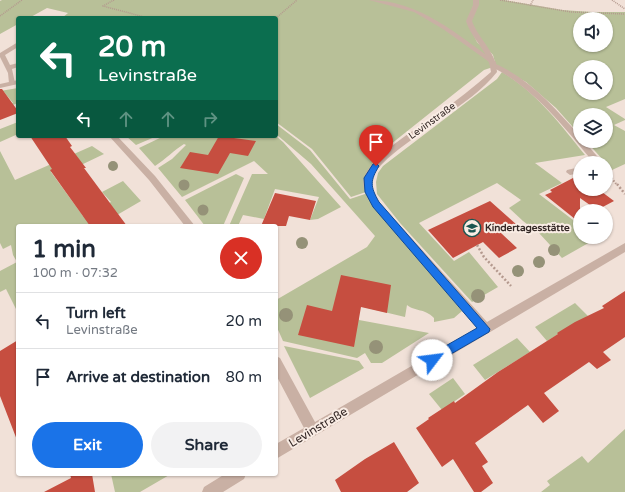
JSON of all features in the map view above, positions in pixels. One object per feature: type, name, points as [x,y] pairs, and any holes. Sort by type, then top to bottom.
[{"type":"street","points":[[372,0],[406,5],[445,28],[494,65],[518,79],[538,94],[573,133]]},
{"type":"street","points":[[476,0],[476,5],[469,21],[470,28],[491,55],[494,65]]},
{"type":"street","points":[[0,86],[15,83],[2,55],[16,45]]},
{"type":"street","name":"Levinstraße","points":[[485,329],[376,204],[369,192],[368,178],[376,166],[394,150],[481,84],[494,72],[494,65]]},
{"type":"street","points":[[8,68],[16,66]]},
{"type":"street","points":[[115,138],[152,178],[188,224]]},
{"type":"street","points":[[586,148],[593,156]]},
{"type":"street","name":"Levinstraße","points":[[278,451],[625,247]]},
{"type":"street","points":[[278,366],[312,430]]},
{"type":"street","points":[[209,492],[236,476]]},
{"type":"path","points":[[0,16],[22,0]]},
{"type":"path","points":[[114,0],[104,6],[141,16]]},
{"type":"path","points":[[278,16],[298,0]]},
{"type":"path","points":[[500,0],[570,12],[625,14]]},
{"type":"path","points":[[530,6],[533,0]]},
{"type":"path","points":[[612,0],[625,9]]},
{"type":"path","points":[[613,179],[625,194]]},
{"type":"path","points":[[477,246],[484,257],[511,286]]},
{"type":"green space","points":[[474,0],[474,4],[467,21],[477,42],[490,55],[493,67],[484,70],[386,148],[373,163],[365,178],[366,192],[351,197],[312,149],[278,124],[278,16],[64,16],[68,13],[47,8],[33,16],[16,16],[16,25],[0,34],[0,1]]},
{"type":"green space","points":[[478,0],[504,0],[562,10],[592,12],[573,12],[573,52],[613,52],[613,12],[625,12],[625,99],[606,107],[608,108],[573,108],[573,127],[556,108],[526,82],[496,66],[493,55],[480,41],[470,21]]},
{"type":"green space","points":[[502,72],[526,89],[537,99],[573,140],[573,148],[579,148],[585,155],[535,163],[562,183],[539,194],[573,220],[573,244],[587,244],[562,258],[539,233],[509,208],[521,200],[497,183],[419,223],[454,261],[469,252],[498,287],[472,302],[400,223],[377,194],[376,182],[378,173],[383,166],[497,79]]},
{"type":"green space","points":[[16,88],[16,104],[0,110],[13,103],[4,92],[0,93],[0,91]]},
{"type":"green space","points":[[613,111],[625,119],[614,125],[625,131],[625,164],[613,170],[613,156],[599,156],[592,148],[613,148]]},
{"type":"green space","points":[[16,123],[16,135],[0,142],[0,129]]},
{"type":"green space","points":[[278,126],[310,150],[350,199],[368,193],[373,204],[462,311],[454,318],[434,322],[434,318],[430,315],[407,305],[405,317],[359,306],[359,320],[429,333],[382,363],[371,363],[365,353],[357,358],[283,341],[278,330],[278,299],[367,247],[375,236],[311,164],[278,136]]},
{"type":"green space","points":[[128,138],[152,138],[136,145]]},
{"type":"green space","points":[[160,138],[278,138],[341,207],[318,219],[310,220],[319,197],[275,189],[264,219],[243,215],[239,224],[230,224],[252,174],[268,174],[254,161],[182,197],[158,168],[172,159],[186,145],[184,144],[180,146],[155,166],[139,148]]},
{"type":"green space","points":[[92,146],[104,154],[81,165],[51,172],[83,216],[111,202],[102,192],[123,181],[141,201],[117,215],[123,221],[118,224],[16,224],[16,260],[13,255],[11,245],[3,249],[0,243],[0,151],[15,180]]},
{"type":"green space","points":[[236,174],[244,178],[224,224],[203,224],[185,200]]},
{"type":"green space","points":[[16,263],[16,309],[6,289],[0,292],[0,271]]},
{"type":"green space","points":[[575,303],[588,316],[547,341],[535,327]]},
{"type":"green space","points":[[517,338],[530,352],[485,380],[473,365]]},
{"type":"green space","points":[[284,346],[359,361],[364,368],[310,398]]},
{"type":"green space","points":[[453,378],[465,394],[442,410],[429,394]]},
{"type":"green space","points":[[625,429],[625,492],[541,492],[550,485],[547,481],[582,456],[588,463]]},
{"type":"green space","points":[[111,476],[168,476],[140,492],[115,492]]},
{"type":"building","points":[[0,89],[2,89],[16,108],[16,114],[0,120]]},
{"type":"building","points":[[31,138],[66,138],[72,146],[70,147],[86,168],[84,168],[126,224],[89,224],[50,170],[52,169]]},
{"type":"building","points":[[218,138],[234,138],[256,141],[248,156],[230,153],[218,174],[180,168],[190,152],[208,155]]},
{"type":"building","points":[[573,178],[573,196],[607,196],[614,201],[608,204],[588,204],[580,198],[580,204],[573,204],[573,217],[545,195],[552,192],[550,190]]},
{"type":"building","points":[[275,193],[316,201],[310,220],[289,216],[286,226],[278,226],[278,224],[262,224]]},
{"type":"building","name":"Kindertagesstätte","points":[[490,201],[517,225],[501,233],[517,248],[499,258],[483,242],[453,258],[428,230]]},
{"type":"building","points":[[341,275],[391,285],[387,313],[361,307],[354,347],[298,335],[307,305],[332,311]]},
{"type":"building","points":[[625,291],[625,337],[603,352],[611,360],[597,369],[589,362],[544,393],[559,411],[543,423],[528,405],[475,443],[488,462],[482,466],[493,483],[481,492],[474,492],[453,459],[442,467],[416,428],[429,419],[428,418],[454,401],[455,403],[498,372],[558,334],[557,333],[575,322],[604,308],[602,306]]},
{"type":"building","points":[[16,341],[16,437],[0,396],[0,351]]},
{"type":"building","points":[[394,442],[419,483],[407,492],[341,492],[335,480],[365,459]]},
{"type":"building","points":[[70,476],[92,476],[95,492],[44,492],[71,478]]},
{"type":"place","name":"Kindertagesstätte","points":[[472,228]]},
{"type":"route","points":[[376,166],[368,178],[369,192],[376,204],[485,329],[432,360]]}]
